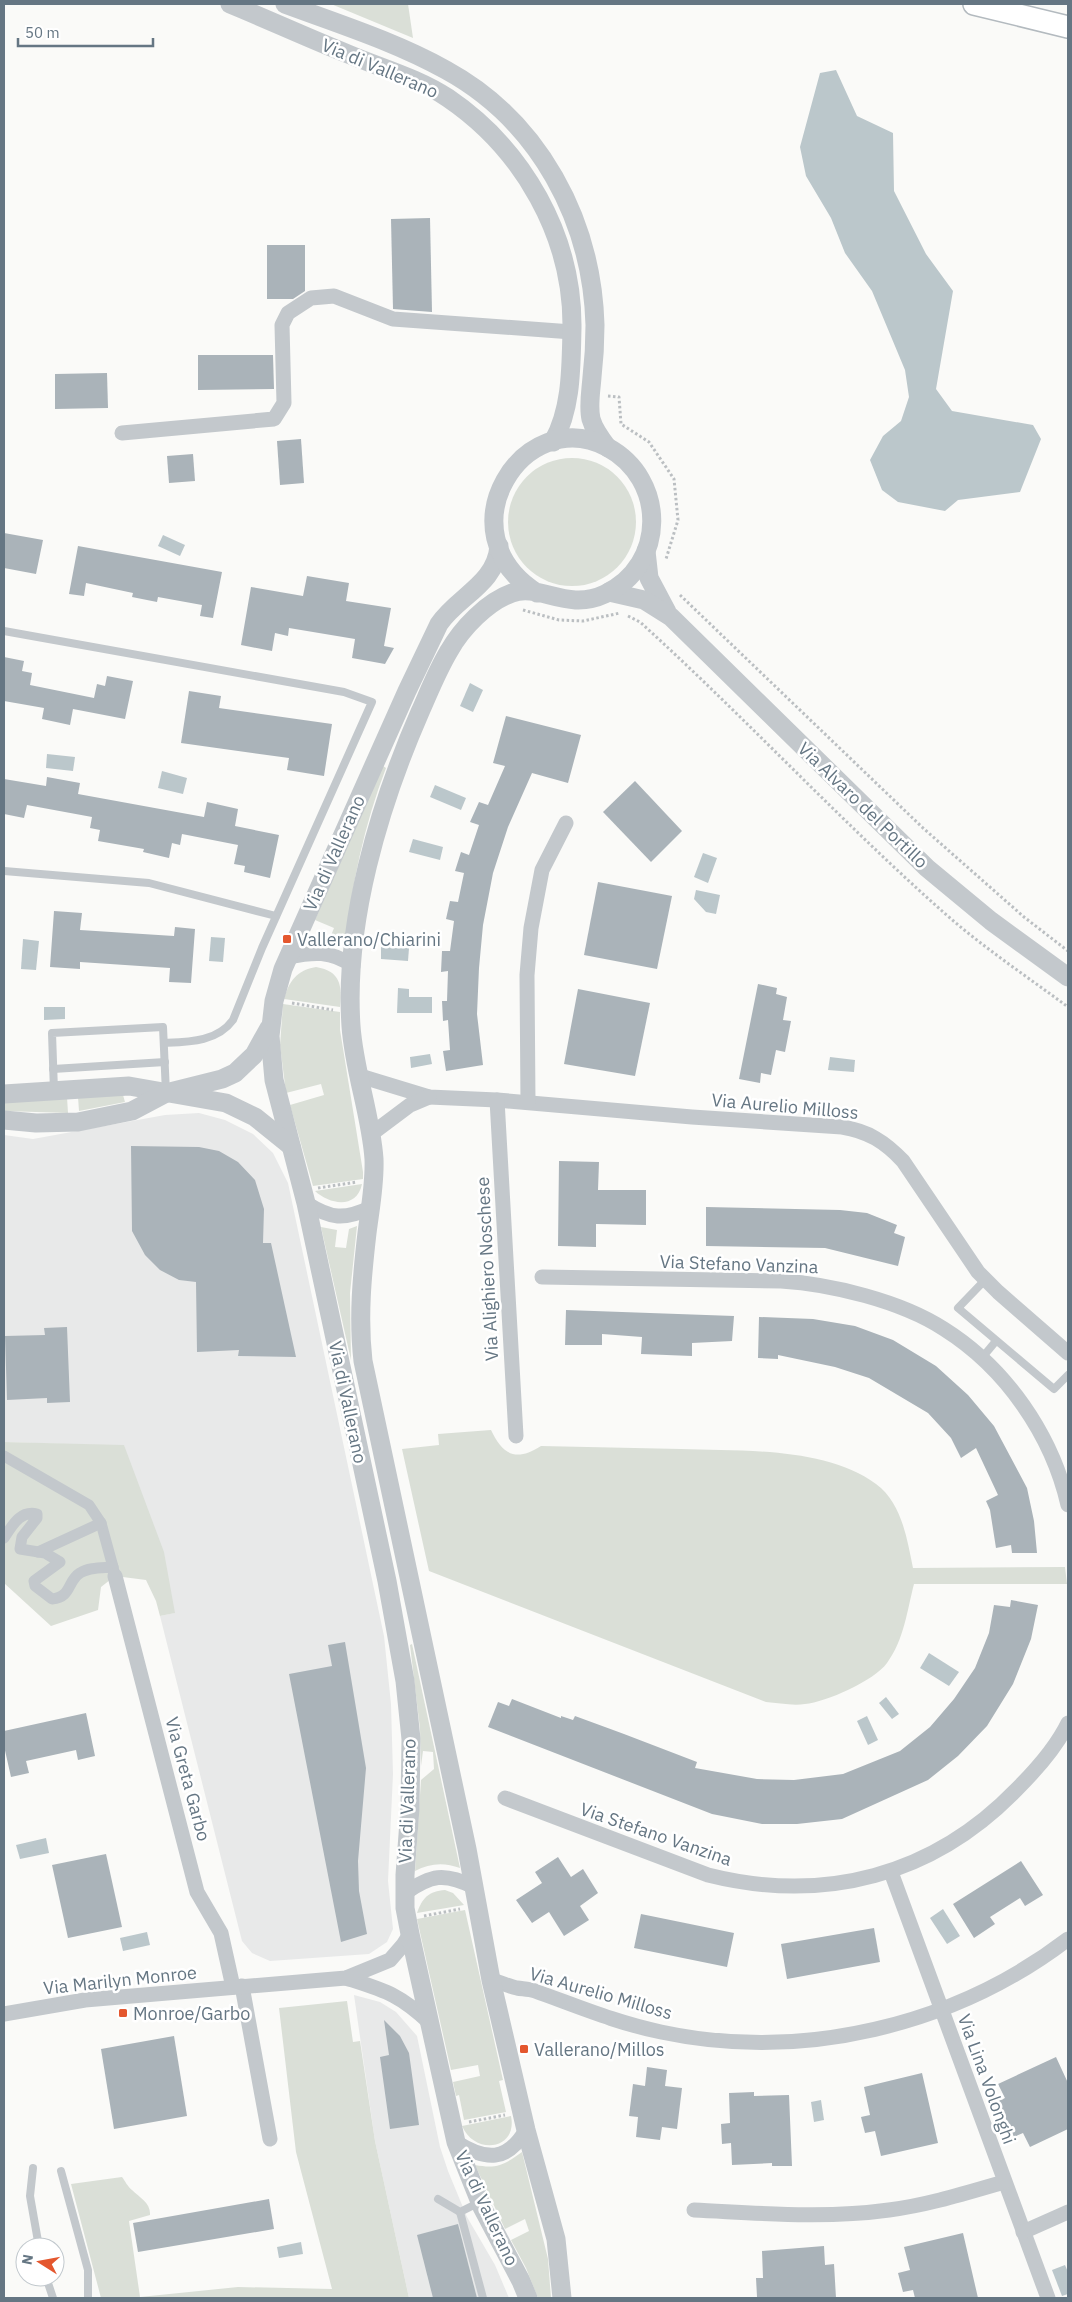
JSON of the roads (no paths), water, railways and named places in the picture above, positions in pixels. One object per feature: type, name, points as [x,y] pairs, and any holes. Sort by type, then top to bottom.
[{"type":"main road","points":[[974,4],[1068,27]]},
{"type":"street","name":"Via di Vallerano","points":[[230,4],[430,88],[447,98],[490,132],[518,164],[532,185],[549,220],[566,269],[571,305],[572,332],[566,409],[561,428],[553,442]]},
{"type":"street","name":"Via di Vallerano","points":[[285,4],[419,56],[467,82],[490,98],[508,116],[543,158],[565,196],[588,259],[593,291],[595,328],[590,414],[596,430],[608,448],[632,467],[642,481],[649,498],[652,525],[646,551],[630,575],[609,592],[594,598],[574,600],[520,591],[504,596],[471,622],[454,642],[436,676],[387,796],[370,859],[360,907],[353,966],[351,1023],[374,1161],[361,1297],[360,1327],[363,1361],[474,1887],[491,1980],[526,2130],[556,2239],[562,2298]]},
{"type":"street","points":[[122,432],[274,419],[284,403],[282,325],[288,313],[311,298],[334,296],[393,319],[572,332]]},
{"type":"street","name":"Via di Vallerano","points":[[538,593],[527,587],[516,575],[499,546],[493,517],[496,500],[502,484],[518,463],[531,453],[553,442],[579,440],[608,448]]},
{"type":"street","name":"Via di Vallerano","points":[[499,546],[493,566],[486,580],[446,614],[432,639],[288,957],[277,988],[271,1022],[270,1048],[272,1071],[304,1195],[402,1660],[411,1739],[405,1893],[413,1926],[430,2023],[456,2142],[480,2202],[528,2298]]},
{"type":"street","name":"Via Alvaro del Portillo","points":[[646,551],[649,578],[671,617]]},
{"type":"street","name":"Via Alvaro del Portillo","points":[[609,592],[644,600],[671,617],[927,868],[991,921],[1068,977]]},
{"type":"street","points":[[528,1102],[527,975],[531,928],[542,870],[566,823]]},
{"type":"street","points":[[288,957],[312,952],[325,953],[342,958],[353,966]]},
{"type":"street","points":[[4,1094],[54,1091],[132,1098],[166,1093],[222,1078],[240,1070],[254,1055],[271,1022]]},
{"type":"street","name":"Via Aurelio Milloss","points":[[360,1076],[429,1097],[528,1102],[692,1117],[842,1127],[861,1131],[887,1145],[902,1161],[985,1280],[1068,1353]]},
{"type":"street","points":[[166,1093],[237,1106],[255,1117],[291,1146]]},
{"type":"street","name":"Via Aurelio Milloss","points":[[370,1135],[410,1105],[429,1097]]},
{"type":"street","points":[[4,1120],[36,1123],[78,1122],[132,1098]]},
{"type":"street","name":"Via Alighiero Noschese","points":[[497,1100],[516,1436]]},
{"type":"street","points":[[304,1195],[320,1212],[338,1217],[354,1215],[370,1208]]},
{"type":"street","name":"Via Stefano Vanzina","points":[[542,1277],[781,1281],[824,1286],[871,1298],[936,1324],[958,1338],[1014,1393],[1041,1432],[1056,1463],[1068,1505]]},
{"type":"street","points":[[4,1456],[89,1505],[101,1523],[114,1572],[84,1571],[78,1574],[66,1594],[60,1598],[52,1599],[36,1586],[34,1581],[60,1562],[45,1553],[20,1549],[20,1543],[37,1514],[32,1512],[22,1515],[4,1538]]},
{"type":"street","points":[[38,1552],[101,1523]]},
{"type":"street","name":"Via Greta Garbo","points":[[114,1572],[197,1892],[221,1933],[237,1986]]},
{"type":"street","name":"Via Stefano Vanzina","points":[[505,1798],[695,1871],[740,1882],[770,1886],[804,1886],[891,1872],[949,1845],[991,1814],[1031,1774],[1068,1724]]},
{"type":"street","name":"Via Lina Volonghi","points":[[891,1872],[1048,2298]]},
{"type":"street","points":[[405,1893],[426,1880],[441,1876],[455,1879],[474,1887]]},
{"type":"street","name":"Via Marilyn Monroe","points":[[4,2014],[85,2000],[346,1978],[390,1960],[403,1946],[413,1926]]},
{"type":"street","name":"Via Aurelio Milloss","points":[[491,1980],[533,1990],[591,2013],[628,2024],[686,2037],[736,2042],[778,2043],[813,2040],[865,2031],[942,2010],[1001,1984],[1068,1939]]},
{"type":"street","name":"Via Marilyn Monroe","points":[[346,1978],[390,1992],[404,2000],[430,2023]]},
{"type":"street","points":[[237,1986],[270,2139]]},
{"type":"street","points":[[456,2142],[476,2153],[495,2156],[512,2148],[526,2130]]},
{"type":"street","points":[[694,2210],[800,2215],[859,2213],[934,2202],[1004,2182]]},
{"type":"street","points":[[1023,2232],[1068,2212]]},
{"type":"lane","points":[[4,631],[344,692],[372,702],[276,916],[230,1025],[210,1038],[164,1043]]},
{"type":"lane","points":[[4,871],[149,883],[276,916]]},
{"type":"lane","points":[[54,1091],[52,1033],[163,1027],[166,1093]]},
{"type":"lane","points":[[53,1070],[165,1062]]},
{"type":"lane","points":[[985,1280],[958,1308],[1054,1389],[1068,1375]]},
{"type":"lane","points":[[981,1359],[996,1341]]},
{"type":"lane","points":[[33,2168],[30,2196],[37,2237]]},
{"type":"lane","points":[[61,2171],[88,2270],[88,2298]]},
{"type":"lane","points":[[438,2199],[460,2212],[483,2298]]},
{"type":"lane","points":[[460,2212],[480,2202]]},
{"type":"place","name":"Vallerano/Chiarini","points":[[287,939]]},
{"type":"place","name":"Monroe/Garbo","points":[[123,2013]]},
{"type":"place","name":"Vallerano/Millos","points":[[524,2049]]}]
